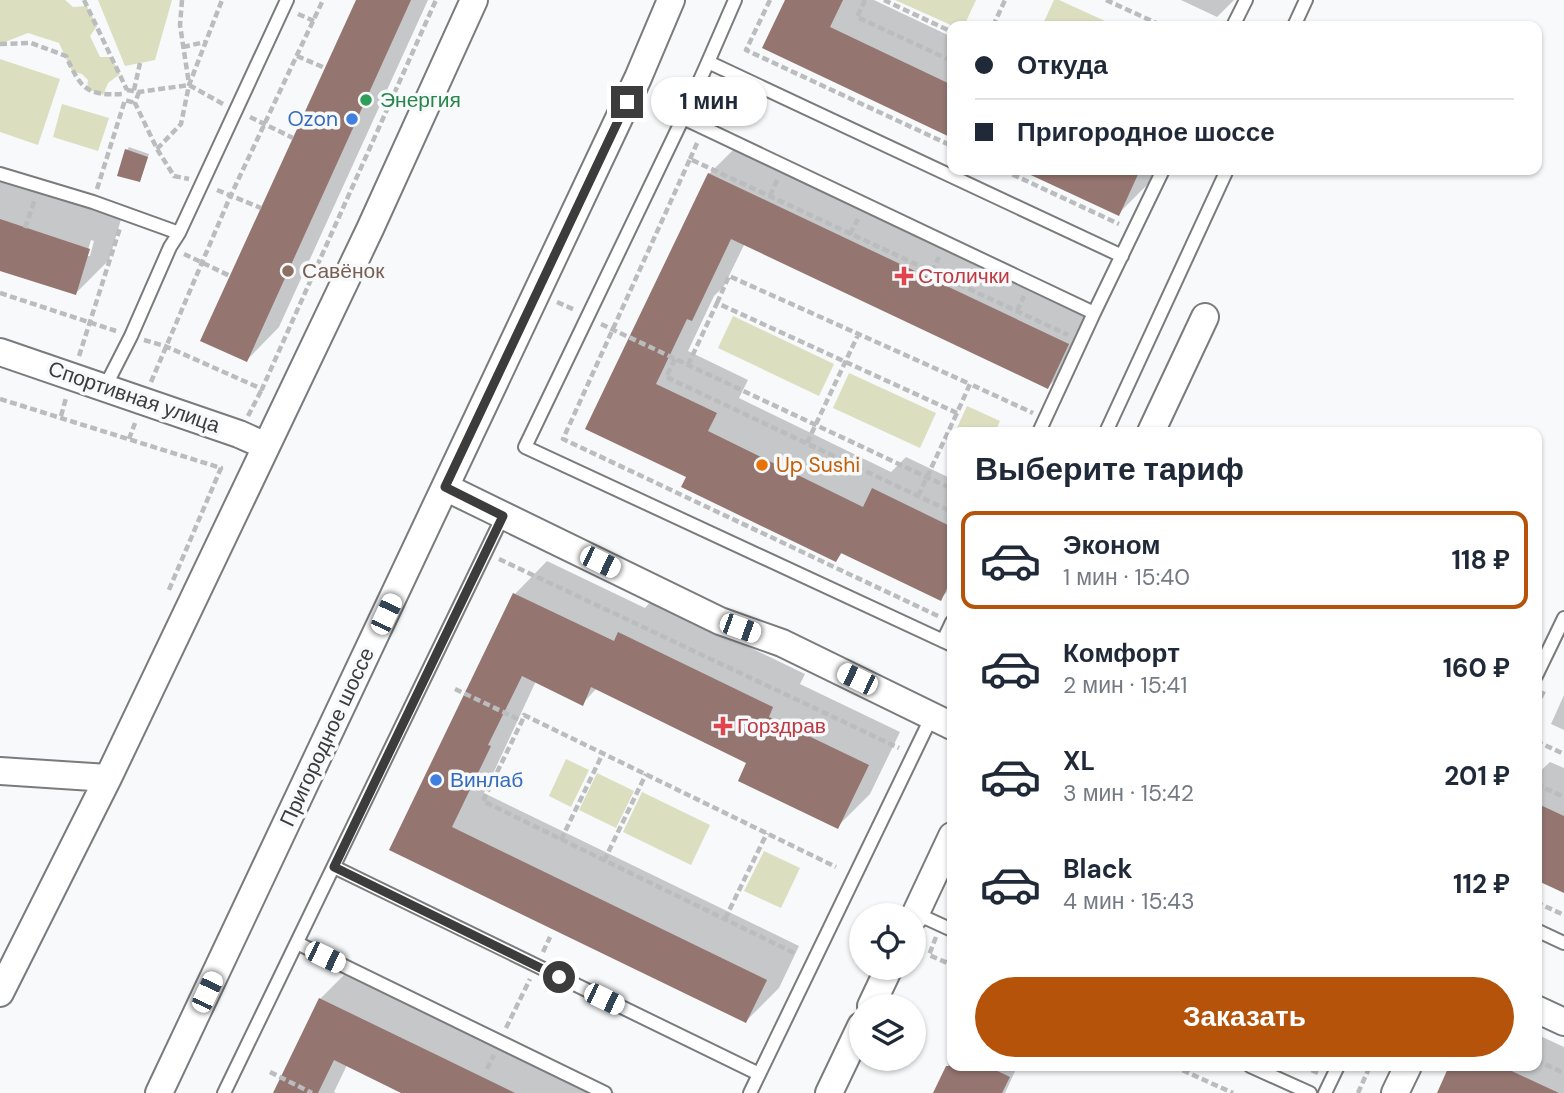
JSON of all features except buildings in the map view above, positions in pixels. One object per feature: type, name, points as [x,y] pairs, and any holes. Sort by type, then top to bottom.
[{"type":"street","points":[[0,993],[108,778],[267,446],[474,0]]},
{"type":"street","name":"Пригородное шоссе","points":[[159,1093],[638,78],[671,0]]},
{"type":"street","points":[[1153,427],[1205,317]]},
{"type":"street","name":"Спортивная улица","points":[[0,352],[267,446]]},
{"type":"street","points":[[445,487],[720,621],[782,643],[942,721]]},
{"type":"street","points":[[0,771],[108,778]]},
{"type":"street","points":[[920,903],[947,846]]},
{"type":"street","points":[[1542,1012],[1564,1022]]},
{"type":"street","points":[[829,1093],[849,1051]]},
{"type":"street","points":[[1395,1093],[1406,1071]]},
{"type":"lane","points":[[105,387],[287,0]]},
{"type":"lane","points":[[735,0],[683,118],[525,447],[947,643]]},
{"type":"lane","points":[[1236,21],[1246,0]]},
{"type":"lane","points":[[1296,21],[1306,0]]},
{"type":"lane","points":[[708,62],[947,174]]},
{"type":"lane","points":[[683,118],[1094,313]]},
{"type":"lane","points":[[0,174],[93,202],[179,233]]},
{"type":"lane","points":[[948,175],[1122,256]]},
{"type":"lane","points":[[1037,427],[1161,175]]},
{"type":"lane","points":[[1108,427],[1225,175]]},
{"type":"lane","points":[[225,1093],[503,516]]},
{"type":"lane","points":[[1542,664],[1564,618]]},
{"type":"lane","points":[[750,1093],[913,754],[942,721]]},
{"type":"lane","points":[[334,867],[759,1074]]},
{"type":"lane","points":[[926,920],[947,928]]},
{"type":"lane","points":[[1542,933],[1564,943]]},
{"type":"lane","points":[[297,943],[605,1093]]},
{"type":"lane","points":[[1261,1071],[1310,1093]]},
{"type":"lane","points":[[1325,1093],[1336,1071]]},
{"type":"path","points":[[85,0],[125,95],[135,103],[157,149],[174,176],[201,182],[230,197],[261,208]]},
{"type":"path","points":[[182,0],[180,25],[189,85]]},
{"type":"path","points":[[215,0],[219,6]]},
{"type":"path","points":[[157,149],[181,124],[189,85],[222,0]]},
{"type":"path","points":[[323,0],[230,197],[165,346],[262,388],[436,0]]},
{"type":"path","points":[[770,0],[746,50],[947,144]]},
{"type":"path","points":[[865,0],[857,18],[947,59]]},
{"type":"path","points":[[884,0],[947,30]]},
{"type":"path","points":[[995,21],[1005,0]]},
{"type":"path","points":[[1106,0],[1152,21]]},
{"type":"path","points":[[183,47],[205,42]]},
{"type":"path","points":[[0,44],[31,43],[66,56],[78,82],[103,95],[125,95],[136,91],[189,85],[293,138]]},
{"type":"path","points":[[298,56],[325,68]]},
{"type":"path","points":[[135,103],[140,63]]},
{"type":"path","points":[[732,74],[690,159],[563,439],[947,620]]},
{"type":"path","points":[[93,202],[125,95]]},
{"type":"path","points":[[105,128],[115,130]]},
{"type":"path","points":[[690,159],[1073,337]]},
{"type":"path","points":[[1014,175],[1129,228]]},
{"type":"path","points":[[23,195],[47,203]]},
{"type":"path","points":[[25,228],[35,199]]},
{"type":"path","points":[[0,293],[91,322],[120,227],[108,223]]},
{"type":"path","points":[[688,365],[729,276],[1031,412]]},
{"type":"path","points":[[555,301],[947,487]]},
{"type":"path","points":[[717,303],[957,412]]},
{"type":"path","points":[[807,443],[858,335]]},
{"type":"path","points":[[675,359],[666,377],[947,510]]},
{"type":"path","points":[[950,427],[970,384]]},
{"type":"path","points":[[0,399],[221,468],[163,604]]},
{"type":"path","points":[[1036,427],[1037,414]]},
{"type":"path","points":[[918,496],[947,434]]},
{"type":"path","points":[[485,553],[913,754]]},
{"type":"path","points":[[455,689],[522,721]]},
{"type":"path","points":[[794,953],[483,802],[524,715],[836,867]]},
{"type":"path","points":[[1542,744],[1564,754]]},
{"type":"path","points":[[561,840],[603,753]]},
{"type":"path","points":[[604,861],[646,775]]},
{"type":"path","points":[[1542,787],[1564,797]]},
{"type":"path","points":[[725,919],[767,833]]},
{"type":"path","points":[[1542,905],[1564,915]]},
{"type":"path","points":[[487,1069],[550,937]]},
{"type":"path","points":[[1542,1063],[1564,1073]]},
{"type":"path","points":[[1184,1071],[1233,1093]]},
{"type":"path","points":[[1358,1093],[1368,1071]]},
{"type":"path","points":[[270,1072],[313,1093]]},
{"type":"green space","points":[[0,0],[65,0],[73,7],[87,6],[97,26],[90,36],[100,57],[111,57],[120,74],[108,83],[103,95],[87,89],[88,80],[82,74],[72,71],[59,43],[28,33],[0,44]]},
{"type":"green space","points":[[98,0],[172,0],[155,60],[125,66]]},
{"type":"green space","points":[[895,0],[976,0],[966,21],[947,21],[947,23]]},
{"type":"green space","points":[[1054,0],[1059,0],[1105,21],[1044,21]]},
{"type":"green space","points":[[0,59],[60,79],[38,145],[0,132]]},
{"type":"green space","points":[[62,104],[109,118],[98,151],[53,137]]},
{"type":"green space","points":[[733,316],[834,364],[819,396],[718,348]]},
{"type":"green space","points":[[849,373],[936,413],[920,448],[833,408]]},
{"type":"green space","points":[[967,406],[1000,421],[997,427],[957,427]]},
{"type":"green space","points":[[566,759],[589,770],[571,807],[549,796]]},
{"type":"green space","points":[[597,773],[634,791],[616,828],[579,810]]},
{"type":"green space","points":[[642,792],[710,825],[691,865],[623,832]]},
{"type":"green space","points":[[764,851],[800,868],[781,908],[744,891]]},
{"type":"place","name":"Энергия","points":[[366,100]]},
{"type":"place","name":"Ozon","points":[[352,119]]},
{"type":"place","name":"Савёнок","points":[[288,271]]},
{"type":"place","name":"Столички","points":[[904,276]]},
{"type":"place","name":"Up Sushi","points":[[762,465]]},
{"type":"place","name":"Горздрав","points":[[723,726]]},
{"type":"place","name":"Винлаб","points":[[436,780]]},
{"type":"route","points":[[559,977],[334,867],[503,516],[445,487],[627,102]]}]
